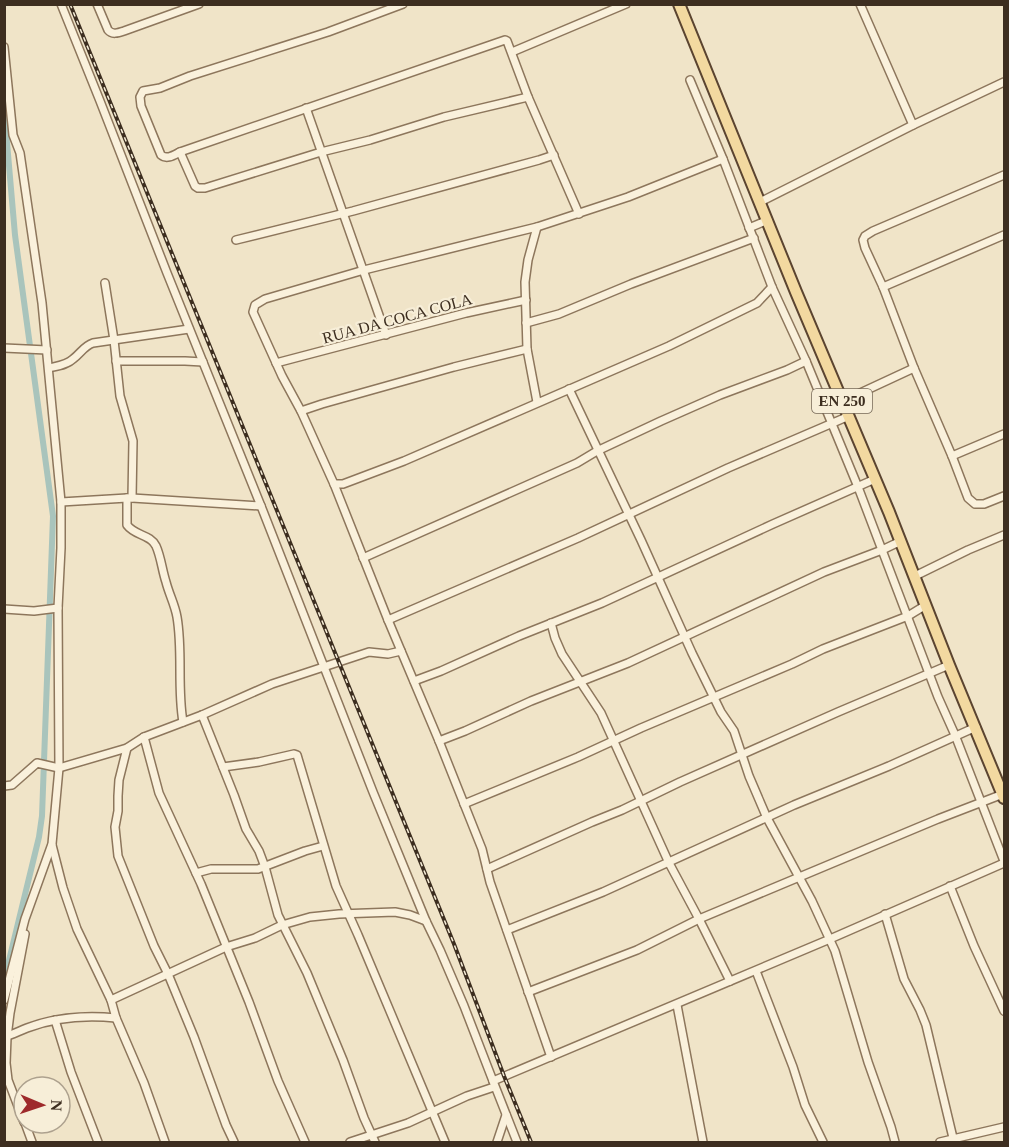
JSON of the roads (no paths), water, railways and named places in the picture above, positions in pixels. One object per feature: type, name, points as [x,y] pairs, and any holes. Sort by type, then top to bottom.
[{"type":"main road","name":"EN 250","points":[[679,4],[1004,796]]},
{"type":"street","points":[[60,4],[373,792],[460,997],[517,1143]]},
{"type":"street","points":[[97,4],[108,30],[114,34],[199,4]]},
{"type":"street","points":[[403,4],[328,32],[190,76],[160,88],[143,91],[140,98],[141,106],[161,155],[169,157],[503,40],[507,41],[512,52],[528,97],[579,214]]},
{"type":"street","points":[[860,4],[913,125]]},
{"type":"street","points":[[512,52],[623,5]]},
{"type":"street","points":[[4,47],[13,135],[20,153],[41,292],[61,502],[58,608],[59,768],[52,844],[25,919],[4,1000]]},
{"type":"street","points":[[350,1143],[408,1123],[551,1057],[677,1005],[1005,862],[956,735],[938,697],[858,487],[772,287],[690,80]]},
{"type":"street","points":[[760,202],[913,125],[1005,82]]},
{"type":"street","points":[[180,153],[195,186],[202,188],[444,117],[528,97]]},
{"type":"street","points":[[306,108],[387,335]]},
{"type":"street","points":[[236,240],[540,160],[554,154]]},
{"type":"street","points":[[551,1057],[490,882],[482,849],[439,741],[334,484],[253,312],[255,305],[264,299],[363,270],[537,227],[628,198],[723,159]]},
{"type":"street","points":[[1005,176],[873,231],[865,236],[864,240],[865,248],[968,498],[975,504],[984,504],[1005,496]]},
{"type":"street","points":[[749,228],[768,220]]},
{"type":"street","points":[[537,227],[526,270],[527,350],[537,402]]},
{"type":"street","points":[[883,288],[1005,235]]},
{"type":"street","points":[[526,323],[559,314],[753,238]]},
{"type":"street","points":[[105,283],[120,396],[133,441],[128,525],[130,529],[149,538],[158,549],[173,602],[177,617],[180,654],[179,686],[183,722]]},
{"type":"street","points":[[334,484],[343,484],[404,461],[616,370],[758,303],[772,287]]},
{"type":"street","name":"RUA DA COCA COLA","points":[[276,363],[466,313],[526,300]]},
{"type":"street","points":[[49,368],[72,360],[88,345],[189,329]]},
{"type":"street","points":[[4,348],[47,350]]},
{"type":"street","points":[[301,411],[454,367],[527,350]]},
{"type":"street","points":[[116,361],[203,362]]},
{"type":"street","points":[[363,558],[577,463],[651,425],[720,395],[806,362]]},
{"type":"street","points":[[843,401],[914,368]]},
{"type":"street","points":[[568,389],[714,697],[734,730],[749,776],[767,818],[836,951],[868,1062],[895,1143]]},
{"type":"street","points":[[388,620],[849,416]]},
{"type":"street","points":[[952,456],[1005,434]]},
{"type":"street","points":[[414,681],[602,603],[875,479]]},
{"type":"street","points":[[61,502],[129,498],[261,506]]},
{"type":"street","points":[[915,576],[1005,535]]},
{"type":"street","points":[[439,741],[531,701],[628,663],[824,572],[901,541]]},
{"type":"street","points":[[464,804],[823,649],[908,616],[926,605]]},
{"type":"street","points":[[4,609],[37,611],[58,608]]},
{"type":"street","points":[[551,623],[562,654],[601,713],[669,863],[730,981]]},
{"type":"street","points":[[4,786],[12,785],[35,764],[59,768],[127,748],[144,737],[202,715],[272,684],[369,652],[388,654],[401,651]]},
{"type":"street","points":[[487,869],[838,712],[950,665]]},
{"type":"street","points":[[202,715],[246,830],[259,850],[282,925],[307,973],[375,1143]]},
{"type":"street","points":[[507,930],[603,892],[976,726]]},
{"type":"street","points":[[144,737],[159,794],[196,873],[249,1002],[278,1081],[305,1143]]},
{"type":"street","points":[[127,748],[119,780],[115,827],[118,856],[194,1037],[234,1143]]},
{"type":"street","points":[[223,768],[296,754],[336,886],[445,1143]]},
{"type":"street","points":[[528,992],[637,950],[699,919],[981,802],[1004,796]]},
{"type":"street","points":[[52,844],[63,888],[77,929],[111,1000],[165,1143]]},
{"type":"street","points":[[196,873],[211,869],[258,869],[305,850],[323,846]]},
{"type":"street","points":[[950,886],[974,946],[1005,1011]]},
{"type":"street","points":[[111,1000],[226,947],[255,938],[282,925],[310,917],[394,912],[426,921]]},
{"type":"street","points":[[885,914],[904,979],[926,1025],[954,1140]]},
{"type":"street","points":[[12,1090],[6,1063],[6,1037],[25,938],[25,919]]},
{"type":"street","points":[[756,971],[805,1105],[823,1143]]},
{"type":"street","points":[[996,991],[1005,988]]},
{"type":"street","points":[[677,1005],[703,1143]]},
{"type":"street","points":[[6,1037],[55,1020],[92,1016],[116,1018]]},
{"type":"street","points":[[55,1020],[70,1072],[98,1143]]},
{"type":"street","points":[[497,1143],[506,1115]]},
{"type":"street","points":[[940,1143],[1005,1127]]},
{"type":"waterway","points":[[4,108],[15,235],[53,516],[42,816],[4,981]]},
{"type":"railway","points":[[70,4],[454,944],[531,1142]]}]
